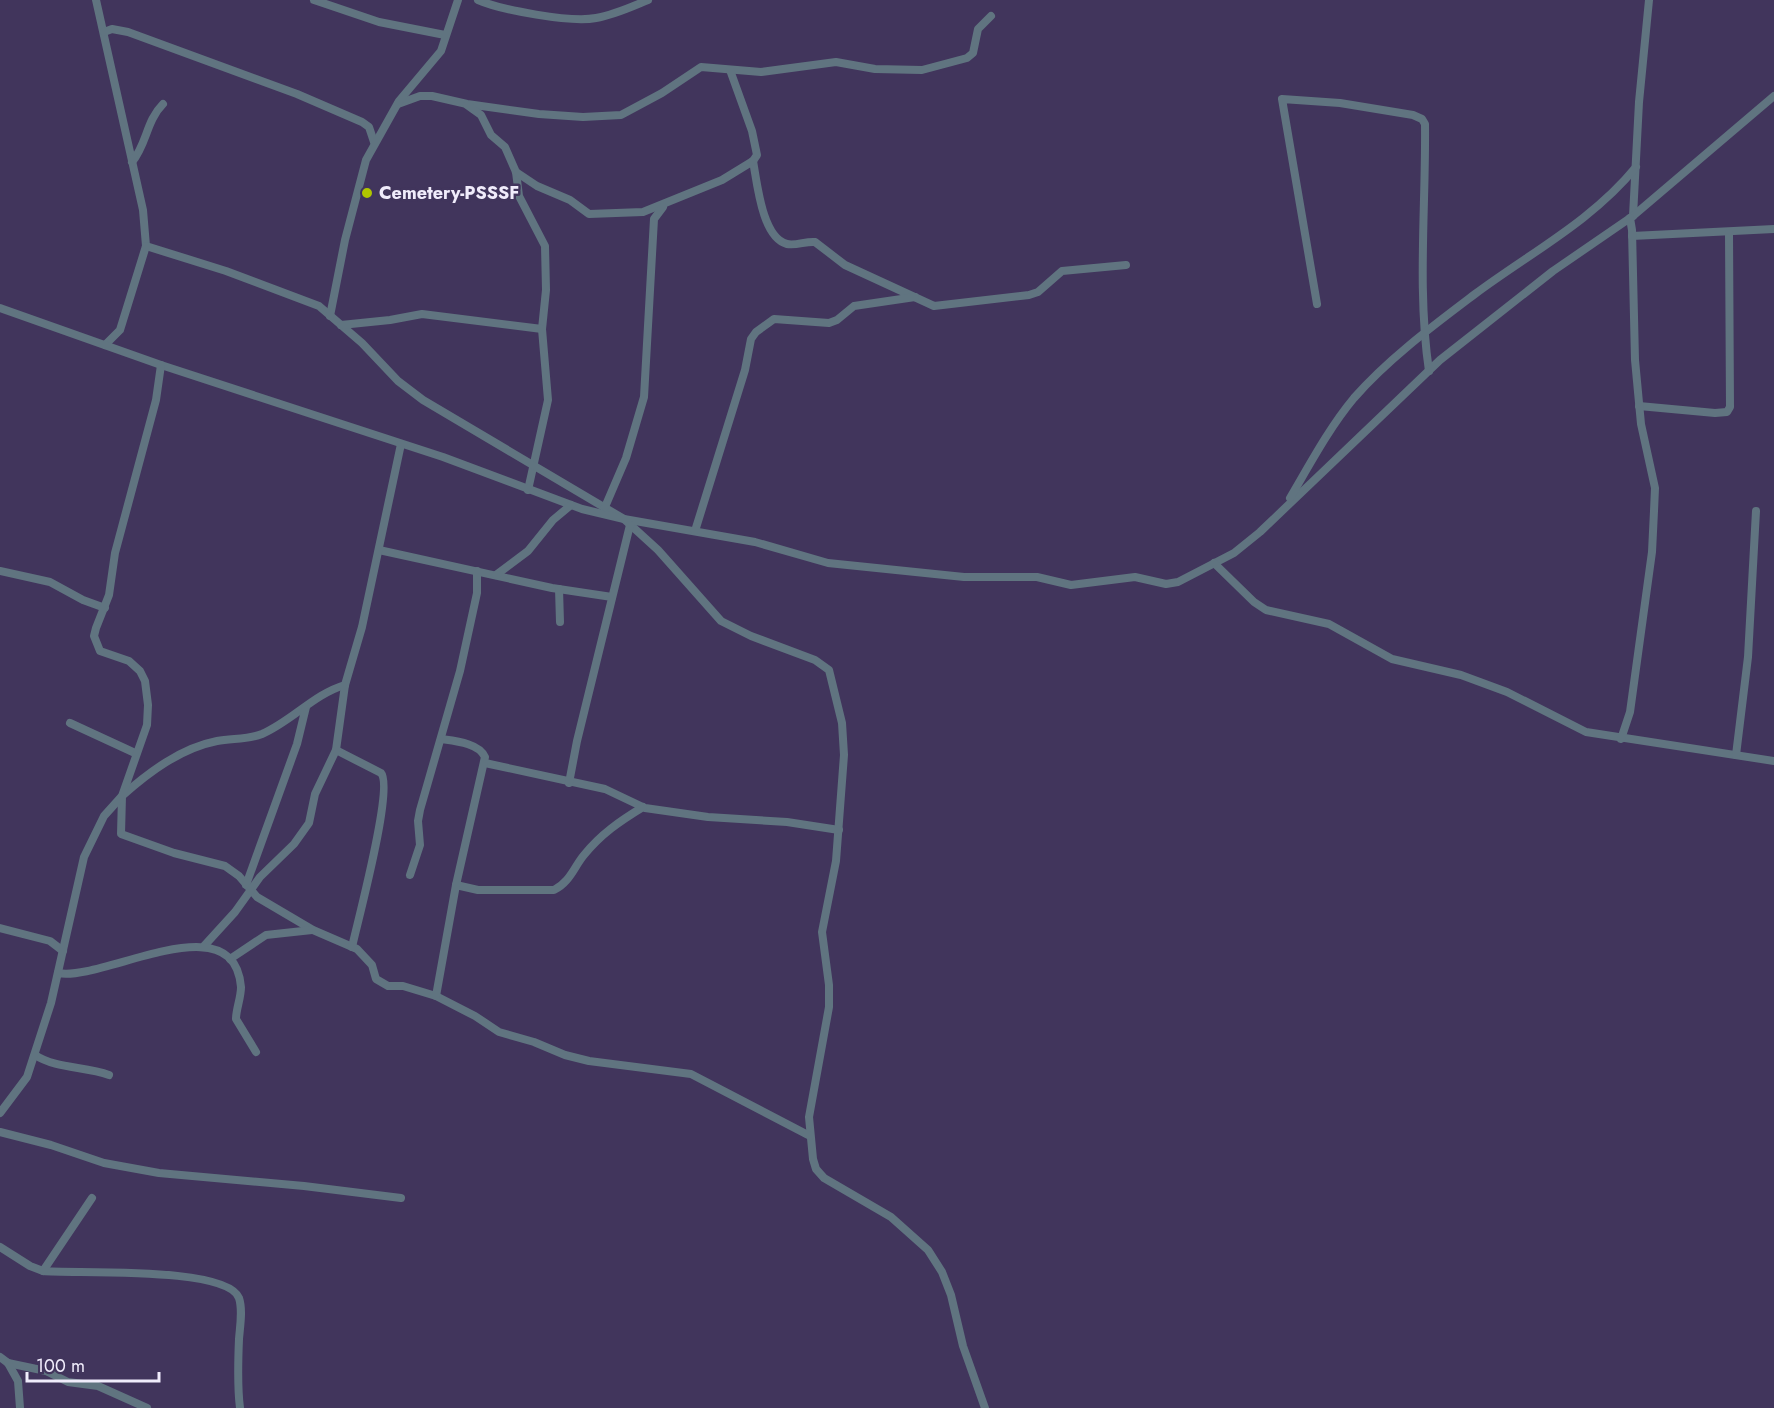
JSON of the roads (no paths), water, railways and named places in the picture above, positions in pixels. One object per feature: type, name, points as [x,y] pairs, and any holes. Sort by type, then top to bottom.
[{"type":"street","points":[[96,0],[143,210],[146,246],[120,330],[105,345]]},
{"type":"street","points":[[314,0],[379,22],[445,35]]},
{"type":"street","points":[[330,316],[345,240],[363,169],[374,142],[398,104],[441,51],[458,0]]},
{"type":"street","points":[[478,0],[508,9],[588,19],[619,12],[648,0]]},
{"type":"street","points":[[1621,739],[1630,712],[1652,552],[1655,488],[1639,406],[1635,360],[1631,217],[1649,0]]},
{"type":"street","points":[[398,104],[426,96],[467,105],[568,117],[621,115],[701,68],[772,71],[836,62],[891,70],[938,66],[973,54],[978,29],[991,16]]},
{"type":"street","points":[[104,32],[112,29],[128,32],[297,94],[362,122],[369,127],[374,142]]},
{"type":"street","points":[[516,172],[537,186],[570,200],[591,214],[643,212],[722,180],[753,161],[757,155],[752,131],[730,70]]},
{"type":"street","points":[[0,308],[160,365],[627,522],[755,542],[828,563],[963,577],[1037,577],[1071,585],[1135,576],[1170,584],[1234,553],[1284,509],[1429,371],[1553,272],[1631,217],[1774,96]]},
{"type":"street","points":[[1317,304],[1282,102],[1286,97],[1380,109],[1413,115],[1424,121],[1425,334],[1429,371]]},
{"type":"street","points":[[132,162],[142,148],[152,117],[163,104]]},
{"type":"street","points":[[467,105],[481,115],[492,135],[505,147],[516,172],[519,196],[545,246],[546,290],[542,329],[548,400],[528,490]]},
{"type":"street","points":[[753,161],[759,198],[772,233],[778,239],[791,244],[815,242],[845,265],[934,306],[984,299],[1016,298],[1038,292],[1062,271],[1126,265]]},
{"type":"street","points":[[1284,509],[1355,398],[1425,334],[1493,281],[1570,229],[1624,182],[1636,167]]},
{"type":"street","points":[[605,507],[626,458],[644,397],[654,219],[666,204]]},
{"type":"street","points":[[1632,236],[1774,229]]},
{"type":"street","points":[[1639,406],[1715,413],[1727,412],[1730,407],[1729,233]]},
{"type":"street","points":[[146,246],[309,301],[341,325],[398,381],[423,400],[535,464],[627,522],[658,550],[721,621],[752,636],[815,660],[829,670],[836,689],[844,747],[836,861],[822,932],[830,996],[809,1117],[816,1169],[824,1179],[891,1217],[928,1250],[942,1272],[951,1295],[963,1346],[985,1408]]},
{"type":"street","points":[[695,531],[745,370],[751,339],[756,332],[774,319],[829,323],[837,320],[854,306],[915,297]]},
{"type":"street","points":[[341,325],[422,314],[542,329]]},
{"type":"street","points":[[160,365],[156,400],[115,554],[105,608],[94,636],[100,651],[129,661],[140,671],[145,681],[148,720],[122,796],[119,829],[125,837],[225,866],[239,876],[257,897],[313,930],[352,946],[372,965],[376,980],[388,986],[404,986],[436,996],[475,1016],[499,1032],[534,1042],[565,1055],[589,1061],[691,1074],[810,1136]]},
{"type":"street","points":[[248,887],[294,844],[308,825],[315,794],[336,750],[345,686],[379,550],[400,444]]},
{"type":"street","points":[[496,575],[528,551],[553,520],[571,505]]},
{"type":"street","points":[[1736,755],[1748,657],[1756,511]]},
{"type":"street","points":[[569,783],[627,522]]},
{"type":"street","points":[[379,550],[559,589],[612,597]]},
{"type":"street","points":[[1214,563],[1254,602],[1266,610],[1329,624],[1392,659],[1461,675],[1507,692],[1586,732],[1774,761]]},
{"type":"street","points":[[0,571],[50,582],[83,600],[105,608]]},
{"type":"street","points":[[411,875],[420,845],[418,821],[420,810],[460,671],[477,593],[477,571]]},
{"type":"street","points":[[559,589],[560,622]]},
{"type":"street","points":[[0,1113],[27,1077],[35,1055],[58,974],[84,857],[104,816],[122,796],[166,762],[215,741],[234,741],[263,734],[327,691],[345,686]]},
{"type":"street","points":[[204,946],[235,912],[248,887],[297,744],[306,707]]},
{"type":"street","points":[[70,723],[135,753]]},
{"type":"street","points":[[436,996],[456,885],[484,763],[483,751],[441,739]]},
{"type":"street","points":[[336,750],[381,773],[386,780],[381,817],[352,946]]},
{"type":"street","points":[[484,763],[614,792],[643,807],[708,817],[787,822],[839,830]]},
{"type":"street","points":[[456,885],[478,890],[554,890],[562,887],[574,873],[582,857],[606,831],[643,807]]},
{"type":"street","points":[[0,928],[50,941],[63,951]]},
{"type":"street","points":[[230,959],[266,935],[313,930]]},
{"type":"street","points":[[58,974],[80,975],[148,954],[204,946],[230,959],[236,967],[241,988],[236,1019],[256,1052]]},
{"type":"street","points":[[35,1055],[45,1062],[86,1067],[109,1075]]},
{"type":"street","points":[[0,1132],[51,1144],[104,1163],[159,1173],[304,1186],[401,1198]]},
{"type":"street","points":[[43,1271],[92,1198]]},
{"type":"street","points":[[0,1246],[30,1266],[43,1271],[152,1274],[207,1280],[230,1287],[238,1295],[240,1306],[238,1369],[240,1408]]},
{"type":"street","points":[[0,1357],[8,1363],[18,1381],[20,1408]]},
{"type":"street","points":[[8,1363],[46,1371],[68,1382],[98,1386],[147,1408]]},
{"type":"place","name":"Cemetery-PSSSF","points":[[367,193]]}]
